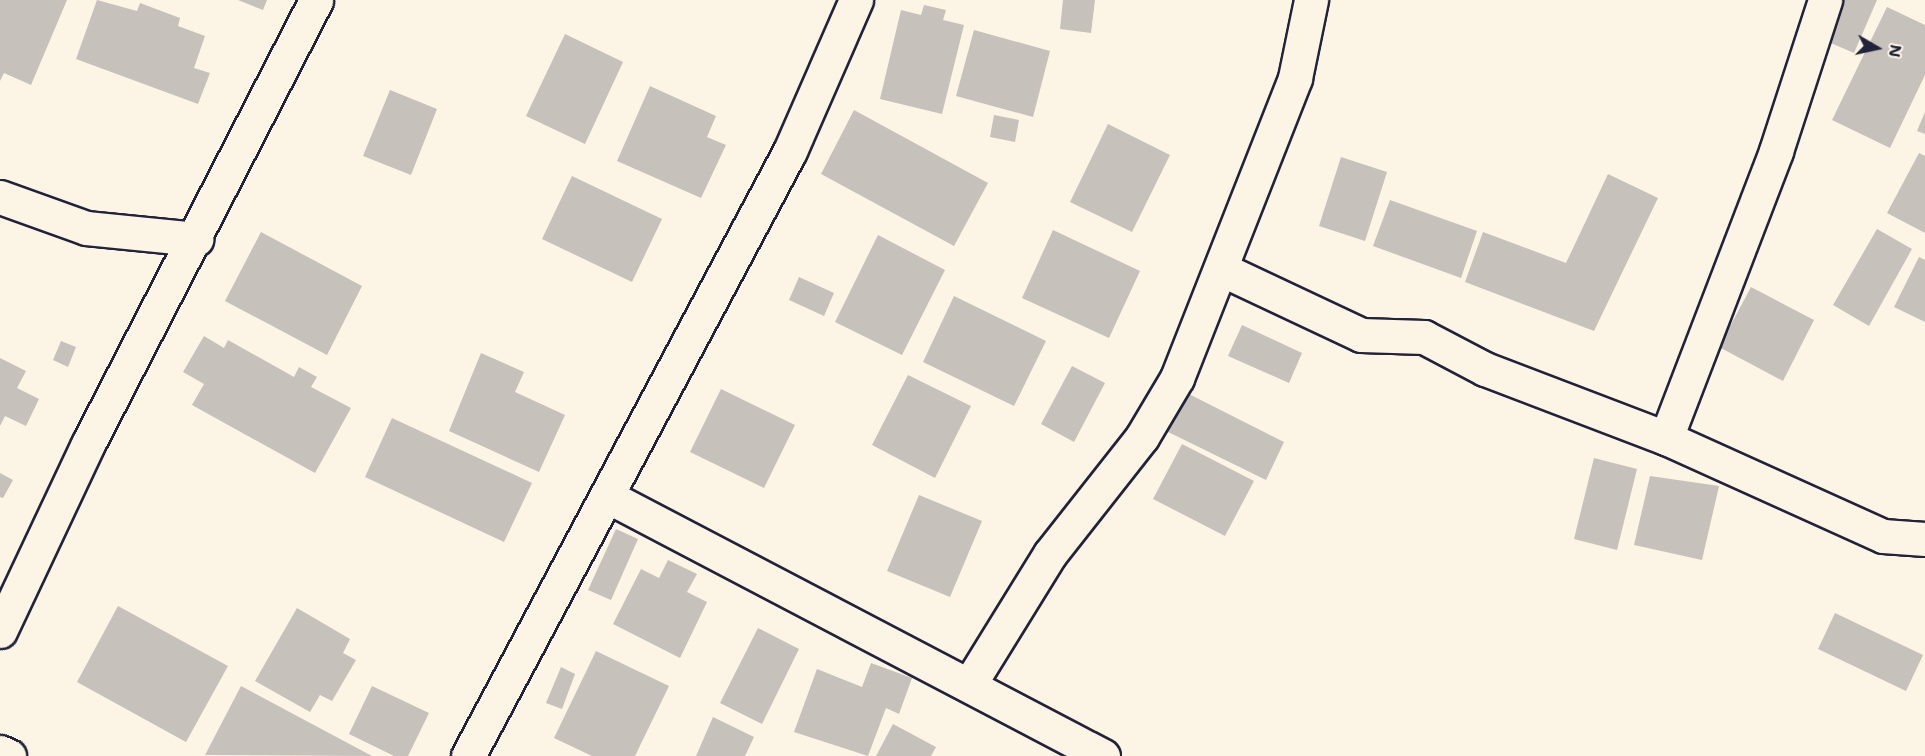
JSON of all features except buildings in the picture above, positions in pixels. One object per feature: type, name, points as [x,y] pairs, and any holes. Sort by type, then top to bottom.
[{"type":"street","points":[[0,631],[88,444],[196,239],[316,0]]},
{"type":"street","points":[[468,756],[790,151],[856,0]]},
{"type":"street","points":[[969,685],[1050,554],[1142,437],[1177,378],[1295,78],[1311,0]]},
{"type":"street","points":[[1665,438],[1776,151],[1825,0]]},
{"type":"street","points":[[0,197],[86,228],[196,239]]},
{"type":"street","points":[[1221,269],[1361,335],[1424,337],[1485,369],[1665,438],[1883,536],[1925,539]]},
{"type":"street","points":[[608,496],[1103,756]]},
{"type":"street","points":[[0,752],[9,756]]}]
